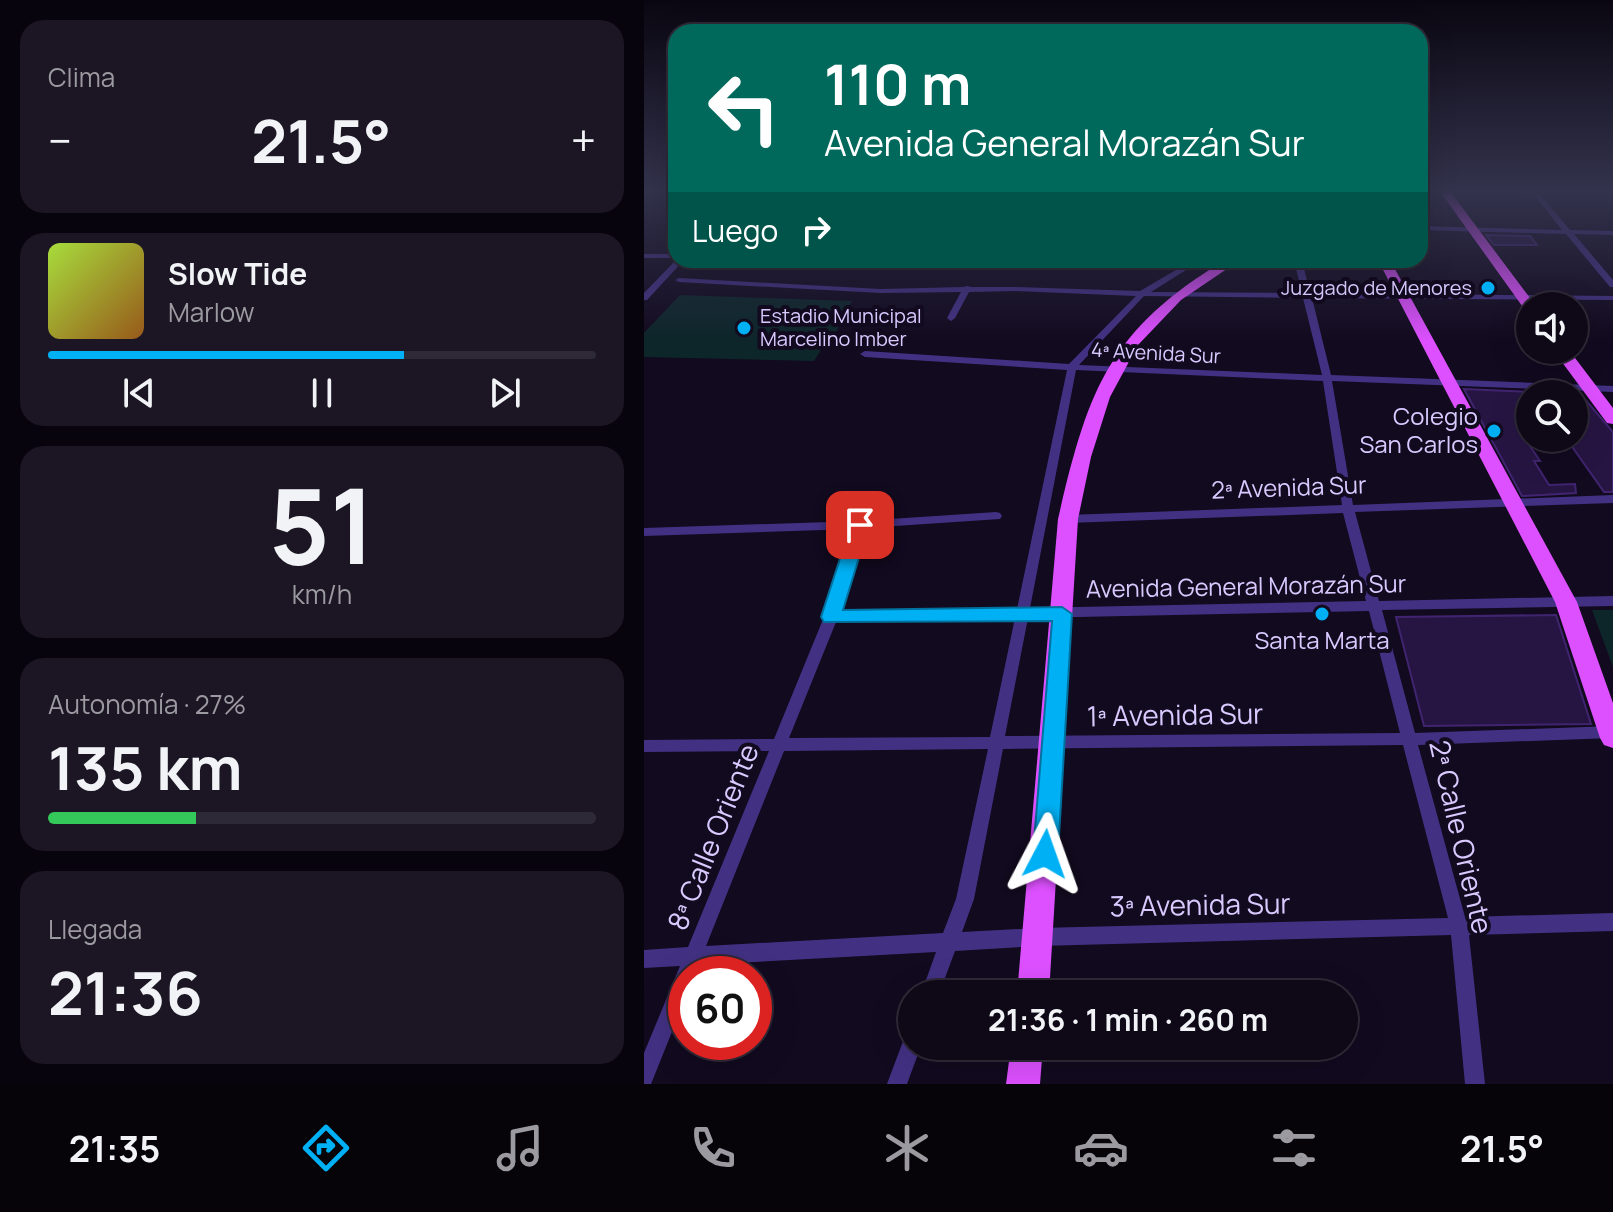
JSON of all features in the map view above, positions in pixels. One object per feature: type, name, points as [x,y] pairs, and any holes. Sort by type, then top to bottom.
[{"type":"main road","points":[[1481,241],[1518,292]]},
{"type":"main road","points":[[1034,980],[1068,519],[1085,442],[1112,370],[1146,324],[1178,295],[1221,268]]},
{"type":"main road","points":[[1389,268],[1407,297],[1446,382],[1566,602],[1612,734]]},
{"type":"main road","points":[[1588,388],[1613,419]]},
{"type":"main road","points":[[1023,1084],[1026,1060]]},
{"type":"street","points":[[1575,241],[1613,285]]},
{"type":"street","points":[[644,256],[668,257]]},
{"type":"street","points":[[644,298],[670,268]]},
{"type":"street","points":[[1014,289],[1018,268]]},
{"type":"street","points":[[935,980],[965,899],[1072,367],[1143,293],[1185,268]]},
{"type":"street","name":"2ª Calle Oriente","points":[[1300,268],[1327,378],[1348,508],[1459,927],[1475,1084]]},
{"type":"street","points":[[679,280],[881,291],[967,288],[1178,295],[1407,297],[1516,302]]},
{"type":"street","points":[[951,318],[967,288]]},
{"type":"street","points":[[1588,299],[1613,298]]},
{"type":"street","name":"4ª Avenida Sur","points":[[865,354],[1112,370],[1516,385]]},
{"type":"street","name":"4ª Avenida Sur","points":[[1588,388],[1613,389]]},
{"type":"street","name":"2ª Avenida Sur","points":[[1068,519],[1613,499]]},
{"type":"street","points":[[644,532],[860,525],[996,516]]},
{"type":"street","name":"8ª Calle Oriente","points":[[693,956],[831,617],[860,525]]},
{"type":"street","name":"Avenida General Morazán Sur","points":[[831,617],[1613,601]]},
{"type":"street","name":"1ª Avenida Sur","points":[[644,746],[1410,739],[1612,734]]},
{"type":"street","name":"3ª Avenida Sur","points":[[714,956],[948,945],[1039,937],[1613,922]]},
{"type":"street","name":"3ª Avenida Sur","points":[[644,959],[668,958]]},
{"type":"street","name":"8ª Calle Oriente","points":[[644,1077],[668,1018]]},
{"type":"street","points":[[897,1084],[906,1060]]},
{"type":"green space","name":"Estadio Municipal Marcelino Imber","points":[[680,295],[852,301],[834,336],[828,339],[814,361],[644,357],[644,333]]},
{"type":"green space","points":[[1592,610],[1613,610],[1613,667]]},
{"type":"building","points":[[1490,241],[1534,241],[1537,245],[1494,245]]},
{"type":"building","points":[[1464,389],[1516,391],[1516,452],[1534,452],[1540,461],[1534,461],[1549,485],[1575,484],[1576,493],[1522,496]]},
{"type":"building","points":[[1588,403],[1613,432],[1613,492],[1604,492],[1576,452],[1588,452]]},
{"type":"building","points":[[1556,615],[1591,724],[1424,726],[1396,617]]},
{"type":"place","name":"Juzgado de Menores","points":[[1488,288]]},
{"type":"place","name":"Estadio Municipal Marcelino Imber","points":[[744,328]]},
{"type":"place","name":"Colegio San Carlos","points":[[1494,431]]},
{"type":"place","name":"Santa Marta","points":[[1322,614]]},
{"type":"route","points":[[860,525],[831,617],[1062,614],[1045,854]]}]
